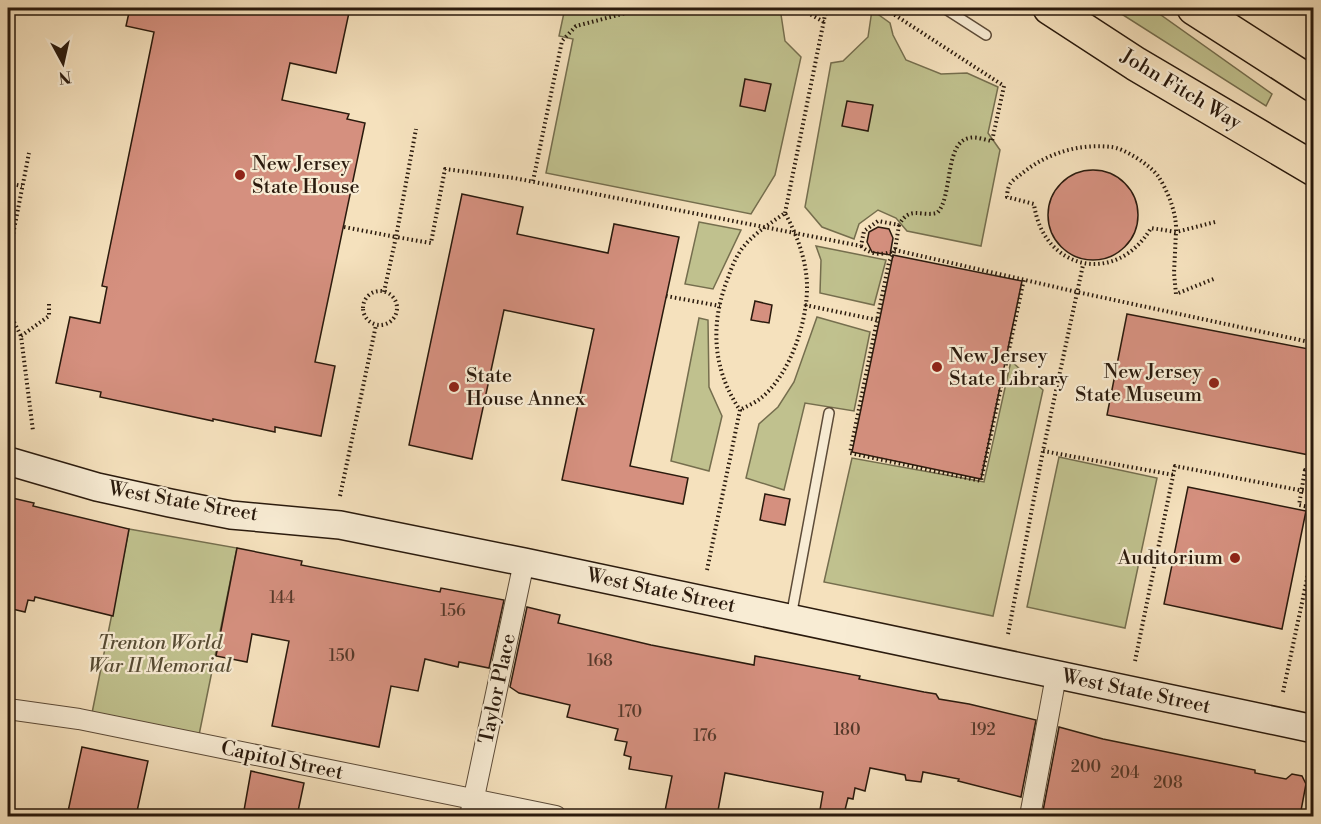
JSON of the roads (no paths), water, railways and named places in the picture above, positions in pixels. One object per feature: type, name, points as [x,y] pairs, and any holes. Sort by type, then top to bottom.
[{"type":"highway","name":"John Fitch Way","points":[[1050,8],[1136,64],[1314,169]]},
{"type":"highway","points":[[1194,8],[1314,85]]},
{"type":"street","name":"West State Street","points":[[8,461],[97,487],[170,503],[231,515],[340,525],[1314,729]]},
{"type":"street","name":"Taylor Place","points":[[472,808],[525,562]]},
{"type":"street","points":[[1030,816],[1056,675]]},
{"type":"street","name":"Capitol Street","points":[[8,709],[79,719],[472,808],[556,816]]},
{"type":"lane","points":[[944,8],[986,35]]},
{"type":"lane","points":[[791,619],[829,413]]},
{"type":"place","name":"New Jersey State House","points":[[240,175]]},
{"type":"place","name":"New Jersey State Library","points":[[937,367]]},
{"type":"place","name":"New Jersey State Museum","points":[[1214,383]]},
{"type":"place","name":"State House Annex","points":[[454,387]]},
{"type":"place","name":"Auditorium","points":[[1235,558]]},
{"type":"park label","name":"Trenton World War II Memorial","points":[[160,654]]}]
